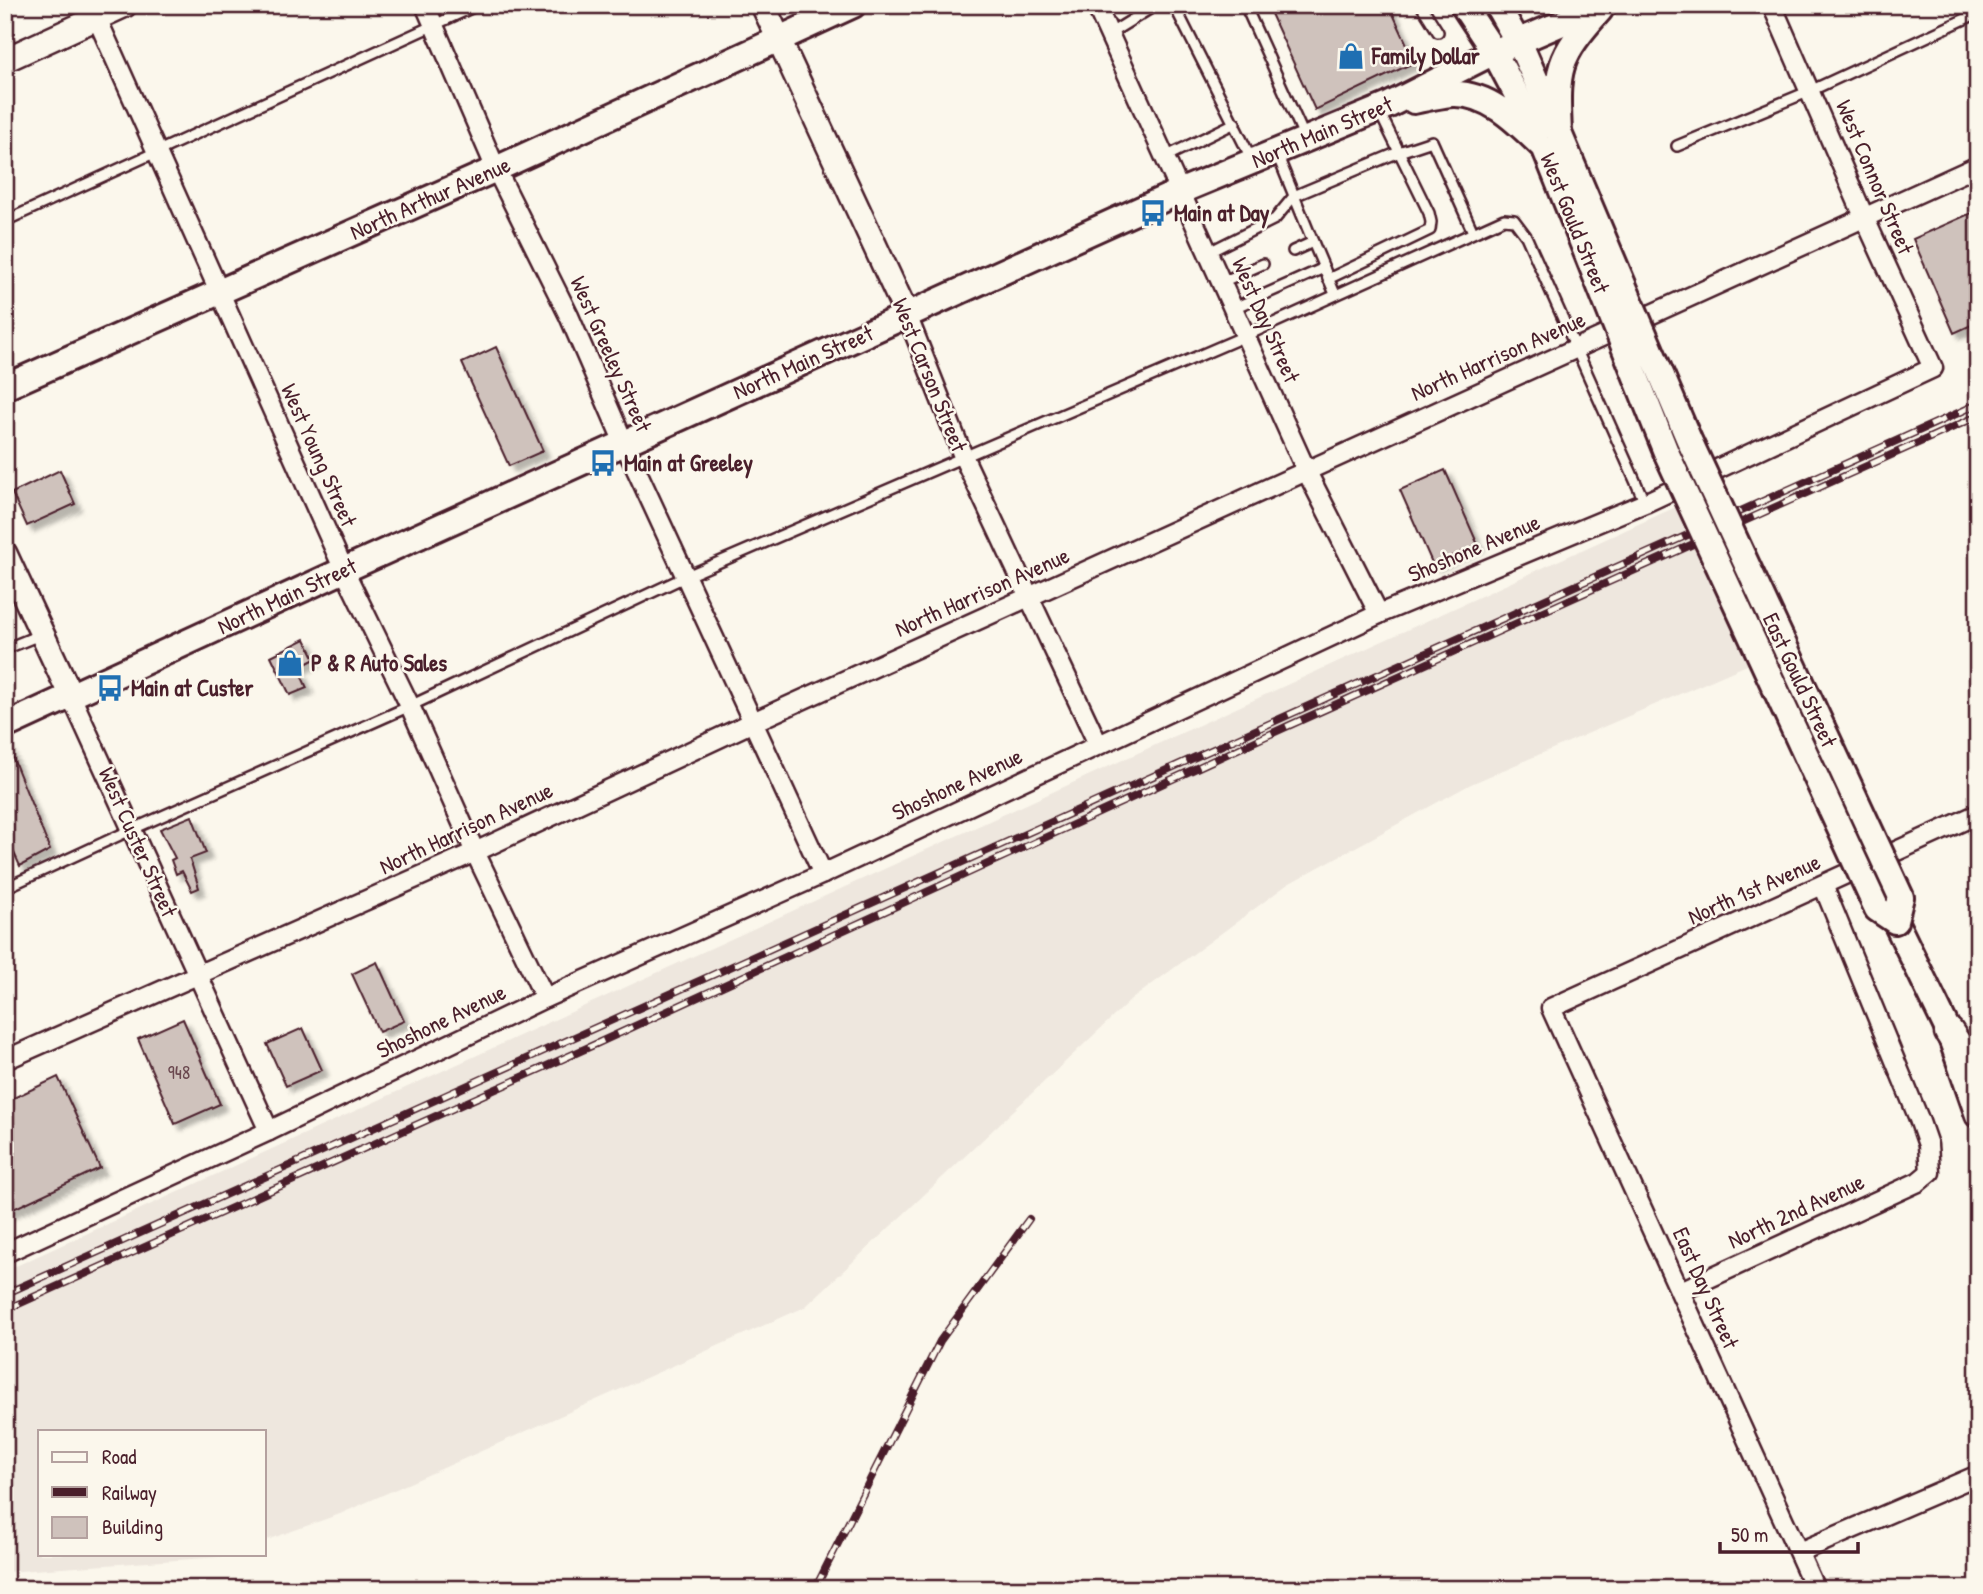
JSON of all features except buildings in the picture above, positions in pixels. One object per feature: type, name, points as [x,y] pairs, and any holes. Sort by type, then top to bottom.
[{"type":"main road","name":"North Arthur Avenue","points":[[5,387],[496,169],[853,5]]},
{"type":"main road","name":"West Gould Street","points":[[1463,5],[1552,141],[1689,440]]},
{"type":"main road","name":"West Gould Street","points":[[1497,5],[1518,42],[1666,452]]},
{"type":"main road","name":"North Main Street","points":[[5,726],[1181,191],[1384,108],[1494,52],[1605,5]]},
{"type":"main road","points":[[1384,108],[1454,94],[1474,96],[1552,141],[1559,72],[1565,55],[1577,35],[1605,5]]},
{"type":"main road","name":"East Gould Street","points":[[1689,440],[1901,897],[1895,921]]},
{"type":"main road","name":"East Gould Street","points":[[1666,452],[1877,909],[1895,921],[1949,1032],[1978,1115]]},
{"type":"main road","points":[[1949,1032],[1978,1077]]},
{"type":"street","points":[[5,60],[94,12],[125,5]]},
{"type":"street","name":"West Greeley Street","points":[[425,5],[496,169],[569,316],[751,723],[823,874]]},
{"type":"street","name":"West Carson Street","points":[[764,5],[907,315],[963,456],[1098,744]]},
{"type":"street","name":"West Day Street","points":[[1096,5],[1306,470],[1379,614]]},
{"type":"street","name":"West Connor Street","points":[[1772,5],[1864,219],[1933,368]]},
{"type":"street","name":"West Young Street","points":[[94,12],[344,570],[545,998]]},
{"type":"street","name":"North Harrison Avenue","points":[[5,1060],[475,852],[751,723],[1978,166]]},
{"type":"street","name":"Shoshone Avenue","points":[[5,1253],[545,998],[823,874],[1379,614],[1645,503],[1933,368]]},
{"type":"street","name":"West Custer Street","points":[[5,554],[269,1130]]},
{"type":"street","name":"North 1st Avenue","points":[[1551,1008],[1978,814]]},
{"type":"street","name":"North 2nd Avenue","points":[[1681,1291],[1918,1182],[1930,1172],[1928,1145],[1919,1119],[1823,885]]},
{"type":"street","name":"East Day Street","points":[[1551,1008],[1815,1589]]},
{"type":"street","points":[[1799,1552],[1978,1475]]},
{"type":"lane","points":[[5,221],[478,5]]},
{"type":"lane","points":[[1109,34],[1156,5]]},
{"type":"lane","points":[[1174,5],[1253,161]]},
{"type":"lane","points":[[1245,5],[1306,140]]},
{"type":"lane","points":[[1421,5],[1438,32]]},
{"type":"lane","points":[[1677,146],[1810,91],[1978,13]]},
{"type":"lane","points":[[1328,279],[1430,230],[1432,222],[1429,213],[1399,152],[1384,108]]},
{"type":"lane","points":[[1165,157],[1234,123]]},
{"type":"lane","points":[[1209,252],[1275,219],[1294,196],[1432,141],[1473,232]]},
{"type":"lane","points":[[1276,152],[1335,294]]},
{"type":"lane","points":[[5,888],[410,706],[687,576],[1245,336],[1504,219],[1514,220],[1526,236],[1645,503]]},
{"type":"lane","points":[[1293,251],[1313,242]]},
{"type":"lane","points":[[1222,282],[1263,264]]},
{"type":"lane","points":[[1234,308],[1324,268]]},
{"type":"lane","points":[[5,649],[42,634]]},
{"type":"shaded area","points":[[1689,501],[1761,659],[1471,784],[1288,884],[1132,999],[805,1307],[340,1514],[266,1540],[266,1430],[38,1430],[38,1556],[223,1556],[5,1572],[5,1271]]},
{"type":"railway","points":[[5,1294],[1978,404]]},
{"type":"railway","points":[[5,1310],[598,1043],[1288,726],[1978,416]]},
{"type":"railway","points":[[815,1589],[940,1341],[1029,1219]]},
{"type":"place","name":"Family Dollar","points":[[1351,56]]},
{"type":"place","name":"Main at Day","points":[[1153,213]]},
{"type":"place","name":"Main at Greeley","points":[[603,463]]},
{"type":"place","name":"P & R Auto Sales","points":[[290,663]]},
{"type":"place","name":"Main at Custer","points":[[110,688]]}]
